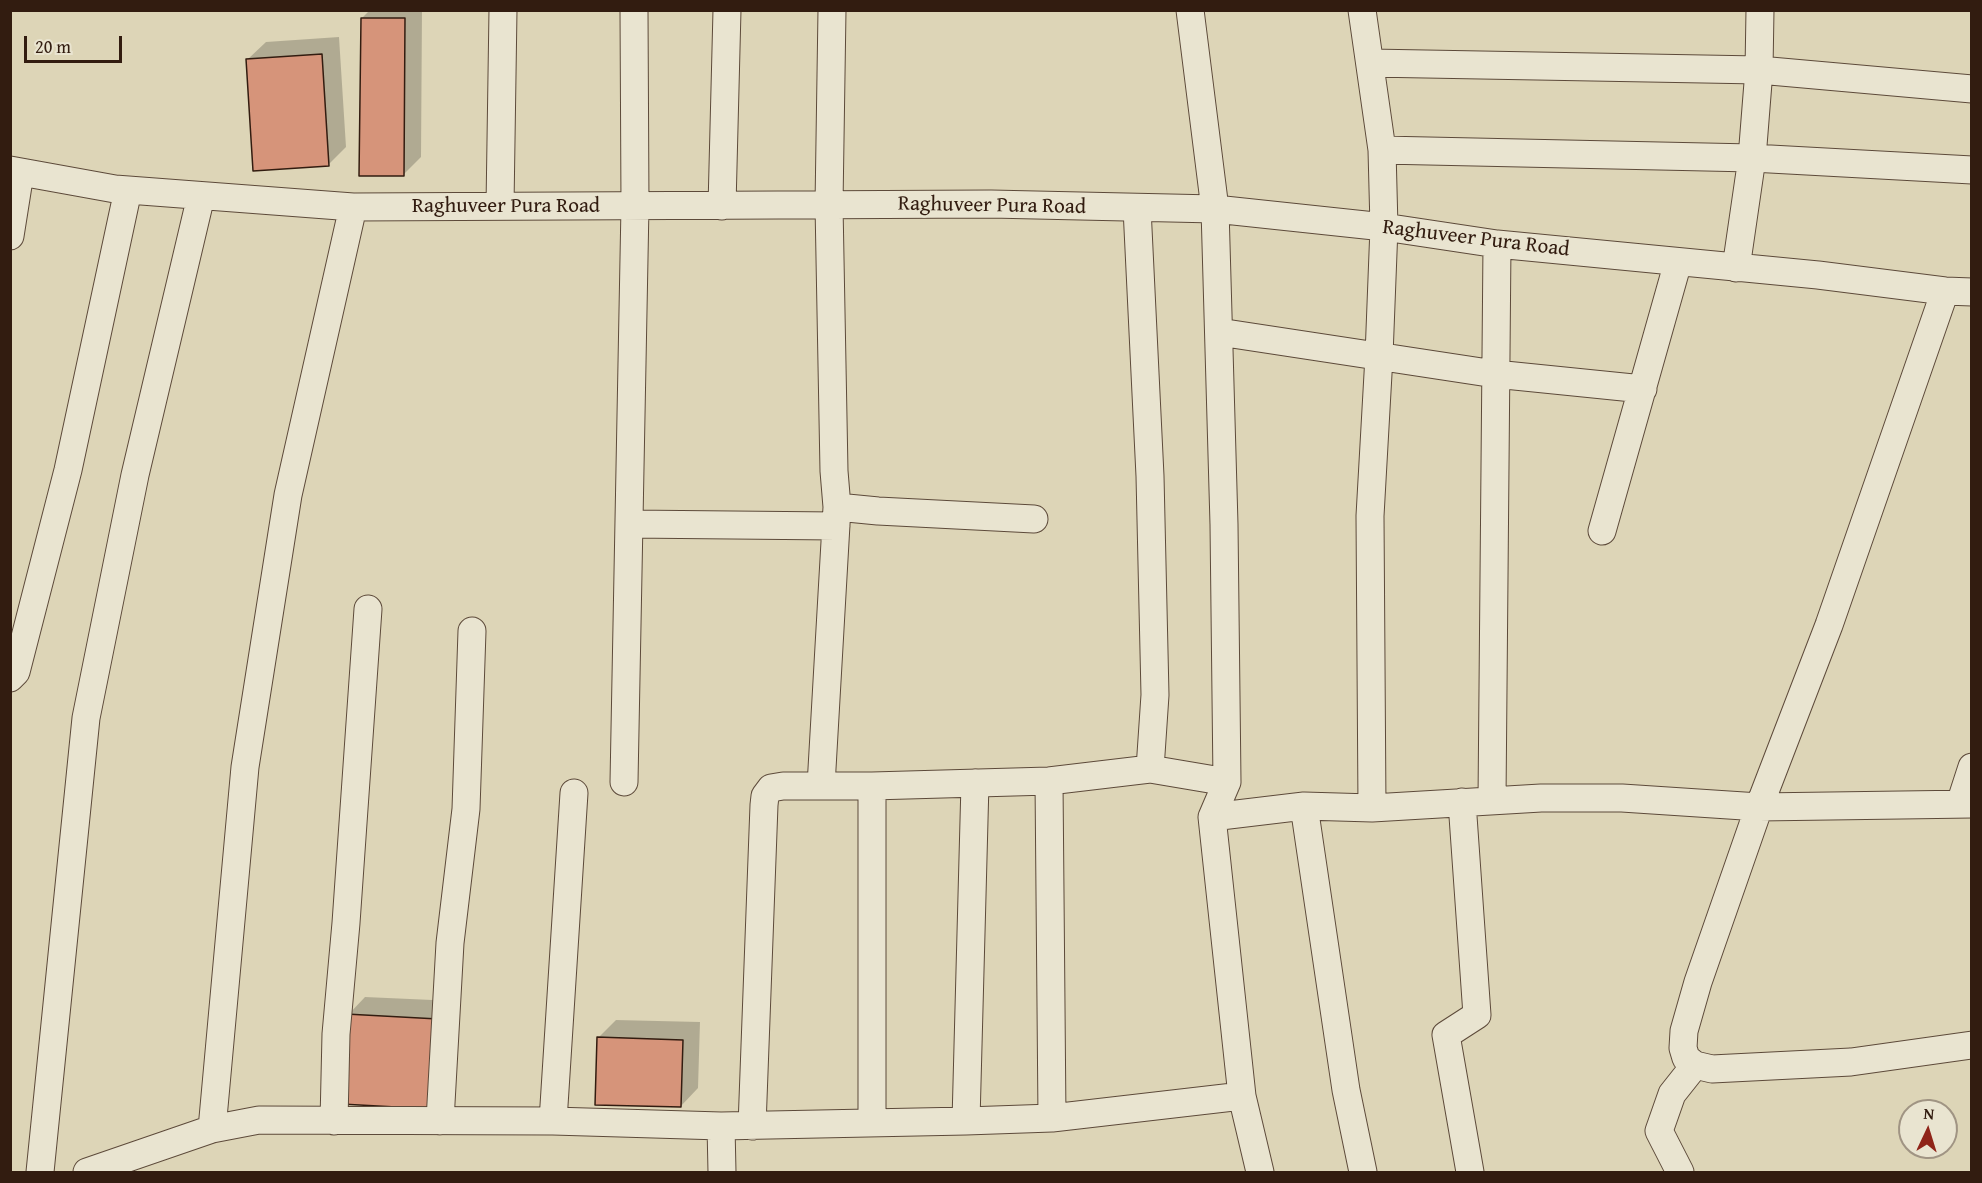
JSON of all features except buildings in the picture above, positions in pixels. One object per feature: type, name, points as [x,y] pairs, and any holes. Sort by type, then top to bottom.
[{"type":"street","points":[[500,206],[502,10]]},
{"type":"street","points":[[624,782],[635,207],[634,10]]},
{"type":"street","points":[[722,206],[727,10]]},
{"type":"street","points":[[821,786],[836,516],[829,205],[832,10]]},
{"type":"street","points":[[1190,10],[1215,209],[1219,332],[1227,782],[1212,817],[1242,1096],[1260,1173]]},
{"type":"street","points":[[1362,10],[1382,150],[1384,227],[1371,516],[1372,808]]},
{"type":"street","points":[[1736,268],[1752,158],[1760,10]]},
{"type":"street","points":[[1370,63],[1758,70],[1971,89]]},
{"type":"street","points":[[1382,150],[1752,158],[1971,170]]},
{"type":"street","points":[[10,236],[15,171]]},
{"type":"street","name":"Raghuveer Pura Road","points":[[15,171],[128,190],[353,207],[991,204],[1215,209],[1384,227],[1497,244],[1958,291]]},
{"type":"street","points":[[10,678],[16,672],[68,470],[128,190]]},
{"type":"street","points":[[40,1173],[86,718],[135,475],[201,195]]},
{"type":"street","points":[[212,1129],[249,744],[288,495],[353,207]]},
{"type":"street","points":[[1137,208],[1150,476],[1155,695],[1150,769]]},
{"type":"street","points":[[1492,800],[1497,244]]},
{"type":"street","points":[[1602,531],[1678,262]]},
{"type":"street","points":[[1958,291],[1759,807],[1698,982],[1684,1030],[1683,1048],[1686,1058],[1695,1065],[1712,1069],[1851,1062],[1971,1046]]},
{"type":"street","points":[[1219,332],[1495,374],[1643,389]]},
{"type":"street","points":[[629,524],[836,516],[878,511],[1034,519]]},
{"type":"street","points":[[334,1121],[336,1034],[368,609]]},
{"type":"street","points":[[440,1120],[450,943],[466,809],[472,632]]},
{"type":"street","points":[[1212,817],[1304,806],[1372,808],[1492,800],[1622,798],[1759,807],[1966,804],[1971,767]]},
{"type":"street","points":[[752,1126],[765,796],[771,788],[1049,781],[1150,769],[1227,782]]},
{"type":"street","points":[[1049,781],[1052,1118]]},
{"type":"street","points":[[966,1121],[975,783]]},
{"type":"street","points":[[872,786],[872,1123]]},
{"type":"street","points":[[553,1121],[574,792]]},
{"type":"street","points":[[1462,802],[1478,1015],[1446,1035],[1470,1173]]},
{"type":"street","points":[[1304,806],[1347,1090],[1363,1173]]},
{"type":"street","points":[[1680,1173],[1659,1131],[1672,1094],[1695,1065]]},
{"type":"street","points":[[87,1173],[125,1167],[212,1129],[260,1120],[553,1121],[721,1126],[966,1121],[1052,1118],[1242,1096]]},
{"type":"street","points":[[721,1126],[722,1173]]}]
